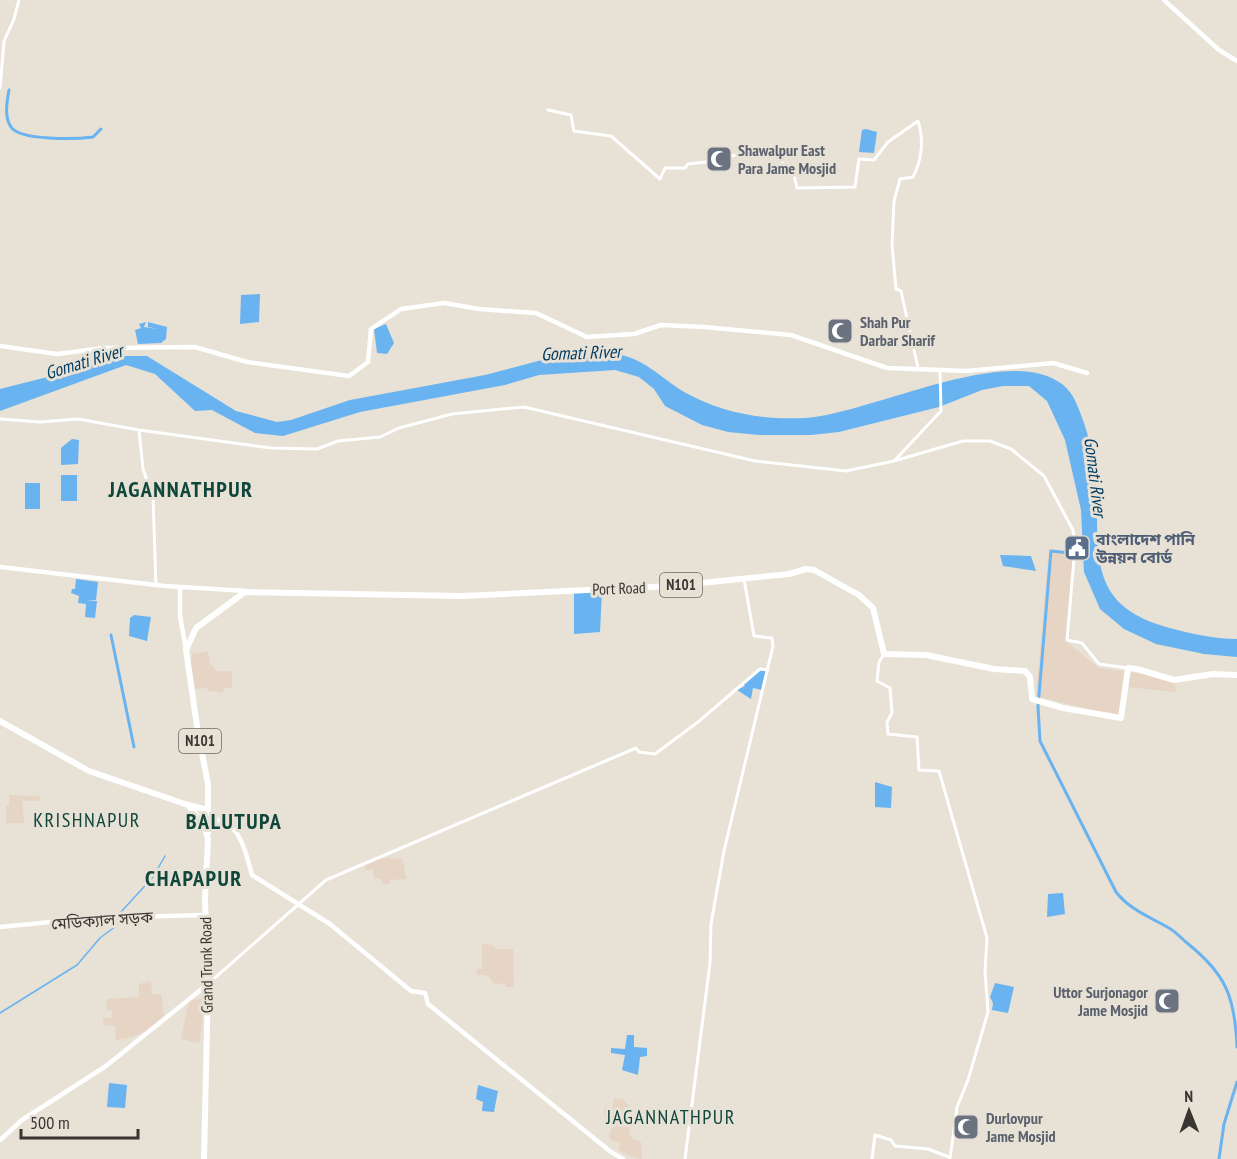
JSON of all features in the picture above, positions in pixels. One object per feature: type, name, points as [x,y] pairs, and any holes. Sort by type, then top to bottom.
[{"type":"highway","name":"Port Road","points":[[247,591],[463,596],[672,586],[789,574],[806,569],[835,580],[873,608],[884,654]]},
{"type":"highway","points":[[186,650],[197,627],[247,591]]},
{"type":"highway","name":"N101","points":[[186,650],[208,784],[208,833]]},
{"type":"highway","points":[[884,654],[926,655],[994,669],[1025,671],[1030,677],[1031,696],[1039,701],[1121,718],[1128,668],[1177,680],[1213,674],[1237,675]]},
{"type":"highway","points":[[0,722],[89,771],[208,810]]},
{"type":"highway","points":[[188,805],[208,833]]},
{"type":"highway","name":"Grand Trunk Road","points":[[204,1159],[208,984],[205,915],[208,833]]},
{"type":"main road","points":[[1164,0],[1219,50],[1237,61]]},
{"type":"main road","points":[[0,346],[57,354],[90,350],[195,347],[247,362],[349,376],[369,362],[372,328],[401,309],[444,303],[478,309],[536,313],[588,337],[634,334],[665,325],[786,334],[877,365],[967,370],[1053,363],[1087,373]]},
{"type":"main road","points":[[0,567],[156,585],[247,591]]},
{"type":"main road","points":[[180,587],[180,616],[186,650]]},
{"type":"main road","points":[[208,818],[226,821],[232,826],[244,849],[252,875],[330,924],[411,991],[425,993],[428,1004],[611,1152],[623,1159]]},
{"type":"main road","name":"মেডিক্যাল সড়ক","points":[[0,927],[121,917],[205,915]]},
{"type":"main road","points":[[0,1140],[22,1120],[115,1059],[208,984]]},
{"type":"street","points":[[0,88],[3,41],[14,20],[19,0]]},
{"type":"street","points":[[548,110],[569,114],[574,131],[611,136],[660,179],[665,168],[685,168],[688,164],[715,161],[719,156],[737,156],[746,149],[770,146],[774,147],[774,156],[782,160],[783,167],[792,169],[796,188],[825,189],[855,187],[859,159],[874,160],[888,142],[918,121],[921,136],[919,163],[913,177],[900,179],[894,201],[892,253],[896,289],[901,291],[918,368]]},
{"type":"street","points":[[894,461],[931,424],[942,406],[940,369]]},
{"type":"street","points":[[0,418],[40,422],[78,420],[271,448],[317,449],[338,441],[380,437],[399,428],[452,414],[524,407],[779,465],[846,471],[894,461],[963,441],[983,440],[1004,445],[1037,469],[1051,485],[1074,537],[1067,640],[1082,643],[1099,664],[1128,668]]},
{"type":"street","points":[[139,430],[143,469],[153,497],[156,585]]},
{"type":"street","points":[[685,1159],[710,963],[711,924],[724,851],[774,640],[769,637],[754,636],[744,579]]},
{"type":"street","points":[[872,1159],[875,1135],[891,1140],[896,1146],[928,1149],[950,1158],[957,1107],[968,1080],[988,1012],[985,971],[987,929],[939,771],[919,770],[917,737],[889,735],[886,730],[892,713],[890,688],[877,682],[879,663],[884,654]]},
{"type":"street","points":[[208,984],[326,880],[636,748],[639,752],[655,754],[698,722],[760,669],[768,670]]},
{"type":"shaded area","points":[[1049,549],[1074,553],[1068,643],[1099,668],[1174,678],[1176,692],[1127,687],[1119,717],[1036,696]]},
{"type":"shaded area","points":[[208,651],[210,663],[216,671],[232,671],[232,687],[223,689],[223,693],[208,691],[207,688],[193,689],[188,661],[192,660],[192,654]]},
{"type":"shaded area","points":[[9,795],[40,796],[39,801],[22,801],[24,823],[6,823],[6,806],[9,805]]},
{"type":"shaded area","points":[[382,858],[403,859],[406,879],[390,880],[389,884],[383,884],[380,879],[374,879],[373,869],[366,870],[365,865]]},
{"type":"shaded area","points":[[482,944],[492,945],[496,949],[513,949],[514,987],[493,983],[488,976],[476,974],[477,969],[482,969]]},
{"type":"shaded area","points":[[151,981],[152,994],[161,994],[164,1016],[152,1028],[133,1037],[116,1040],[115,1026],[103,1025],[103,1018],[111,1018],[112,1011],[106,1009],[107,999],[139,997],[139,984]]},
{"type":"shaded area","points":[[206,997],[199,1043],[181,1039],[189,1001]]},
{"type":"shaded area","points":[[614,1098],[624,1100],[630,1106],[629,1114],[633,1119],[629,1132],[632,1139],[641,1142],[642,1159],[631,1157],[618,1150],[620,1143],[612,1141],[609,1137],[613,1123],[604,1117],[604,1107],[613,1107]]},
{"type":"water","points":[[862,130],[877,132],[874,153],[859,152]]},
{"type":"water","points":[[260,294],[259,322],[240,324],[241,295]]},
{"type":"water","points":[[146,322],[144,327],[159,329],[148,327],[148,322],[167,327],[166,339],[161,343],[138,344],[135,330],[141,328],[139,324]]},
{"type":"water","points":[[386,324],[394,343],[387,354],[377,353],[374,329]]},
{"type":"water","name":"Gomati River","points":[[611,354],[632,358],[686,393],[714,406],[743,414],[773,418],[804,418],[832,414],[974,375],[1008,371],[1038,373],[1062,384],[1076,402],[1090,443],[1096,486],[1098,549],[1106,583],[1114,597],[1127,609],[1144,619],[1166,627],[1210,637],[1237,639],[1237,657],[1204,654],[1156,644],[1124,629],[1100,609],[1084,572],[1081,510],[1065,440],[1047,401],[1029,386],[1003,386],[982,390],[939,407],[839,432],[811,435],[759,435],[728,432],[702,425],[665,406],[654,389],[639,377],[615,370],[539,375],[505,385],[360,412],[283,436],[255,433],[212,410],[195,411],[155,374],[126,365],[0,411],[0,389],[71,371],[113,356],[147,356],[236,411],[277,422],[291,420],[350,400],[485,375],[553,357],[592,358]]},
{"type":"water","points":[[72,439],[79,440],[78,464],[61,465],[61,448]]},
{"type":"water","points":[[61,475],[77,475],[77,501],[61,501]]},
{"type":"water","points":[[25,483],[40,483],[40,509],[25,509]]},
{"type":"water","points":[[1000,555],[1031,556],[1036,571],[1003,566]]},
{"type":"water","points":[[76,579],[98,582],[96,600],[86,600],[97,601],[95,618],[85,617],[86,604],[78,603],[79,596],[71,593],[72,589],[75,589]]},
{"type":"water","points":[[602,591],[600,632],[574,634],[574,593]]},
{"type":"water","points":[[134,615],[151,617],[147,641],[129,636],[130,618]]},
{"type":"water","points":[[760,669],[766,671],[762,690],[753,688],[751,699],[737,690],[745,686],[743,684]]},
{"type":"water","points":[[875,782],[892,787],[891,808],[875,807]]},
{"type":"water","points":[[1063,893],[1065,914],[1047,917],[1048,894]]},
{"type":"water","points":[[995,983],[1014,987],[1008,1013],[992,1010],[993,1003],[990,997]]},
{"type":"water","points":[[627,1035],[634,1035],[634,1047],[647,1048],[647,1056],[640,1057],[638,1075],[622,1070],[625,1055],[611,1053],[611,1048],[625,1049]]},
{"type":"water","points":[[109,1083],[127,1085],[125,1108],[107,1107]]},
{"type":"water","points":[[478,1085],[498,1091],[494,1112],[482,1111],[483,1102],[476,1099]]},
{"type":"waterway","points":[[9,90],[7,119],[16,132],[37,137],[75,138],[93,137],[101,129]]},
{"type":"waterway","points":[[1070,553],[1051,551],[1038,707],[1040,741],[1116,892],[1134,908],[1174,931],[1200,954],[1219,976],[1231,1000],[1237,1047]]},
{"type":"waterway","points":[[111,635],[134,747]]},
{"type":"waterway","points":[[0,1013],[77,965],[100,938],[116,926],[120,913],[153,877],[165,856]]},
{"type":"waterway","points":[[1219,1159],[1224,1124],[1237,1082]]},
{"type":"place","name":"Shawalpur East Para Jame Mosjid","points":[[719,159]]},
{"type":"place","name":"Shah Pur Darbar Sharif","points":[[840,331]]},
{"type":"place","name":"বাংলাদেশ পানি উন্নয়ন বোর্ড","points":[[1077,548]]},
{"type":"place","name":"Uttor Surjonagor Jame Mosjid","points":[[1167,1001]]},
{"type":"place","name":"Durlovpur Jame Mosjid","points":[[966,1127]]},
{"type":"district","name":"JAGANNATHPUR","points":[[181,489]]},
{"type":"district","name":"KRISHNAPUR","points":[[87,820]]},
{"type":"district","name":"BALUTUPA","points":[[234,821]]},
{"type":"district","name":"CHAPAPUR","points":[[194,878]]},
{"type":"district","name":"JAGANNATHPUR","points":[[671,1117]]}]
